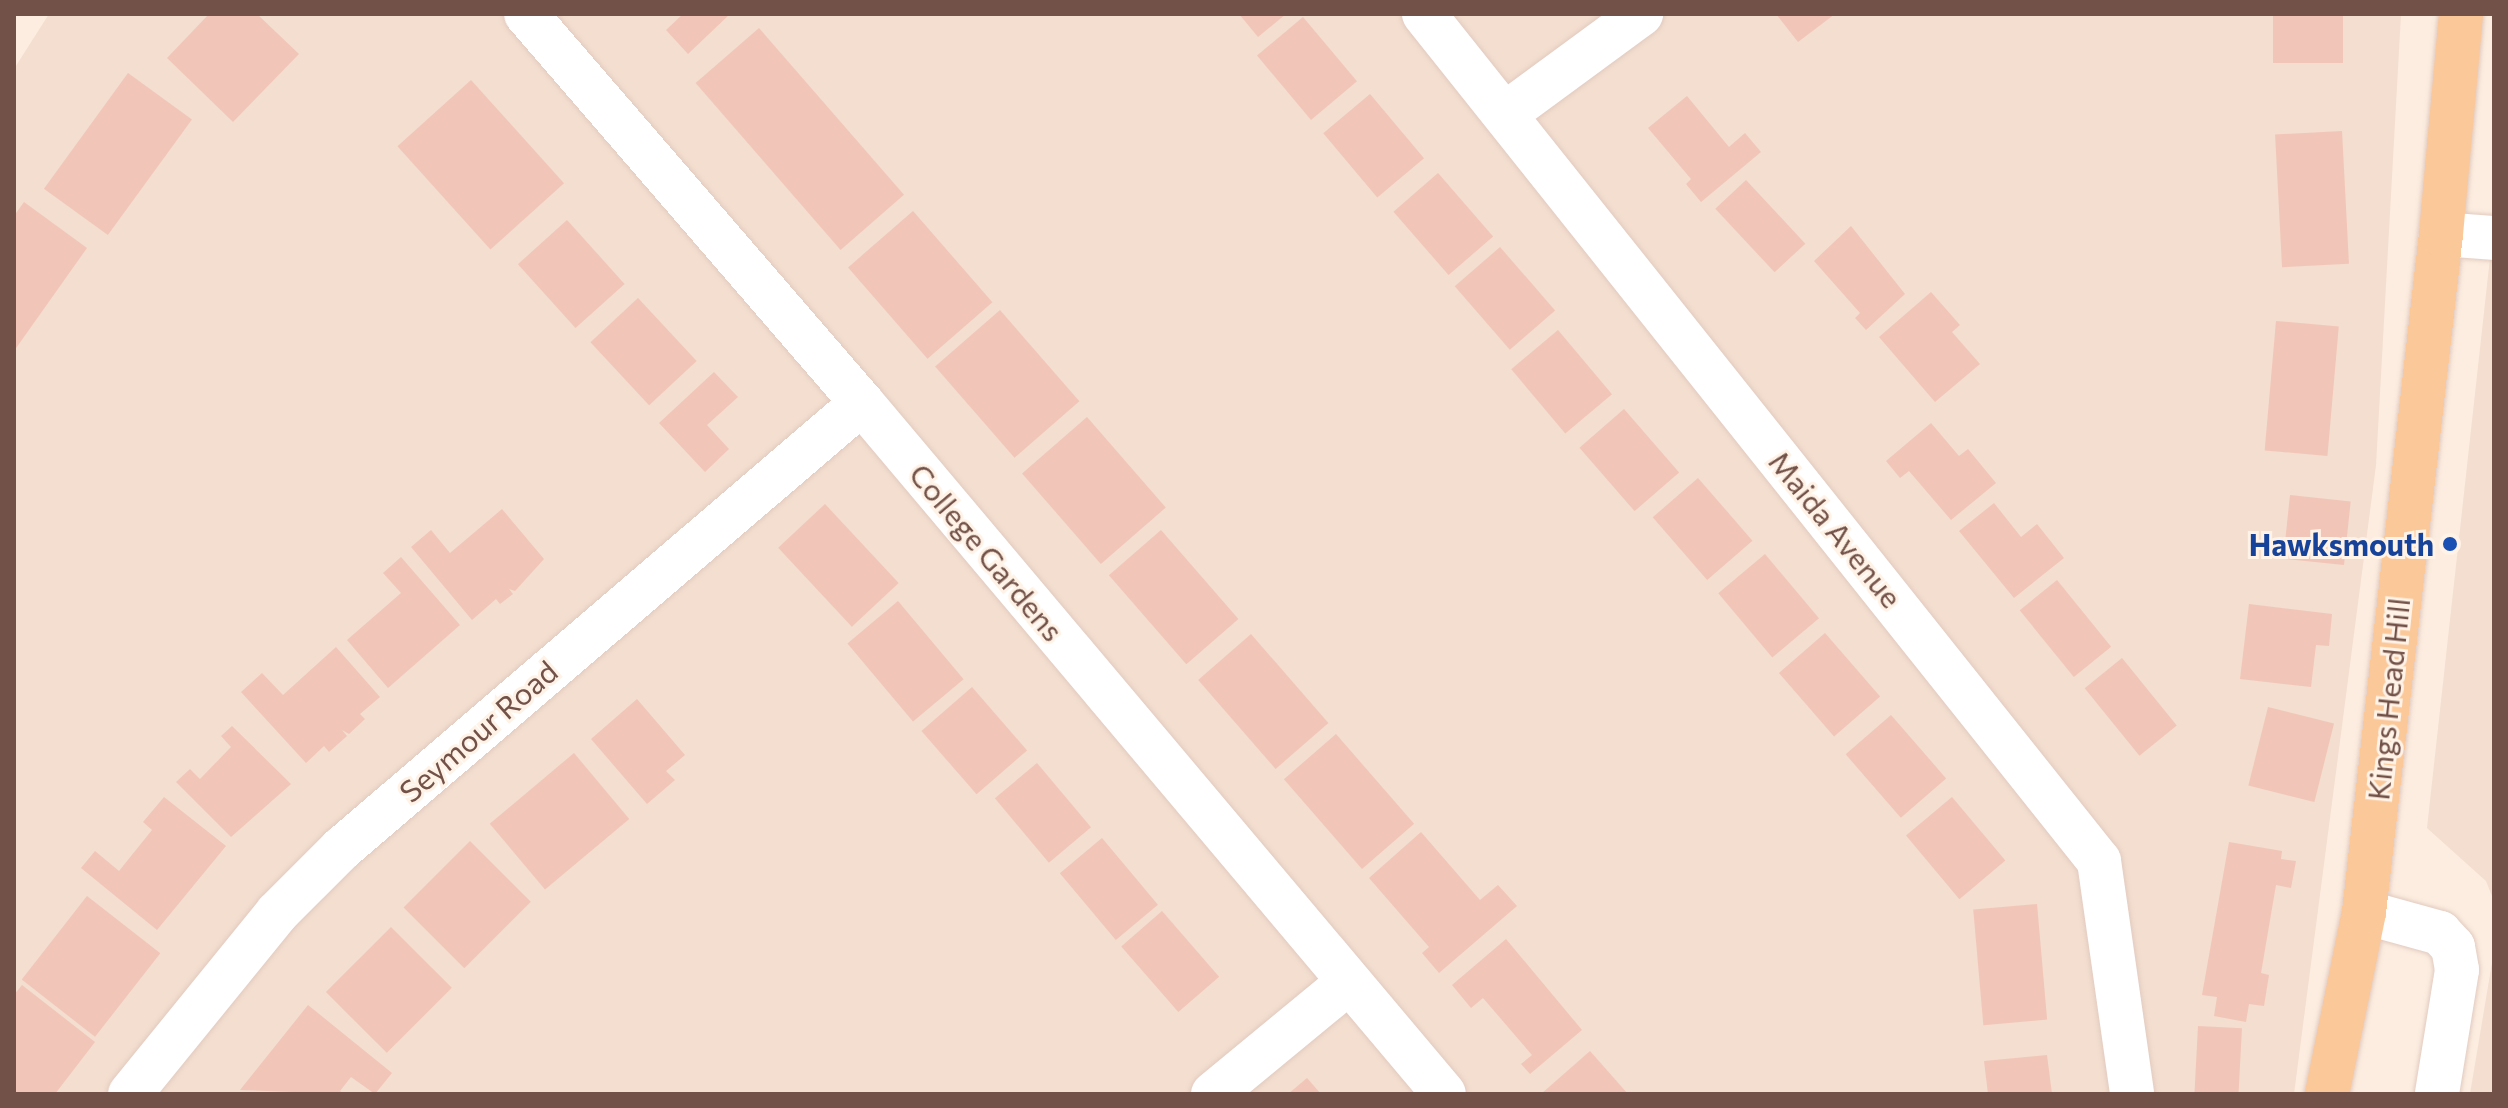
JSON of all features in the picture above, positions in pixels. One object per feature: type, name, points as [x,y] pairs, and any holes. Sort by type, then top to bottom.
[{"type":"main road","name":"Kings Head Hill","points":[[2327,1094],[2364,912],[2441,234],[2461,14]]},
{"type":"street","name":"College Gardens","points":[[526,14],[862,403],[1444,1094]]},
{"type":"street","name":"Maida Avenue","points":[[1424,14],[2099,861],[2132,1094]]},
{"type":"street","points":[[1505,114],[1641,14]]},
{"type":"street","points":[[2441,234],[2494,238]]},
{"type":"street","name":"Seymour Road","points":[[130,1094],[277,913],[341,849],[862,403]]},
{"type":"street","points":[[2364,912],[2440,933],[2453,947],[2457,970],[2437,1094]]},
{"type":"street","points":[[1213,1094],[1349,982]]},
{"type":"shaded area","points":[[49,14],[2401,14],[2376,465],[2294,1094],[14,1094],[14,69]]},
{"type":"shaded area","points":[[2494,222],[2494,901],[2486,881],[2427,828]]},
{"type":"shaded area","points":[[2494,951],[2494,1094],[2470,1094]]},
{"type":"building","points":[[209,14],[257,14],[299,54],[233,122],[167,58]]},
{"type":"building","points":[[683,14],[730,14],[688,54],[666,30]]},
{"type":"building","points":[[1239,14],[1286,14],[1258,37]]},
{"type":"building","points":[[1776,14],[1835,14],[1798,42]]},
{"type":"building","points":[[2273,14],[2343,14],[2343,63],[2273,63]]},
{"type":"building","points":[[1303,17],[1357,81],[1311,120],[1257,56]]},
{"type":"building","points":[[759,28],[904,195],[841,250],[696,83]]},
{"type":"building","points":[[128,73],[192,119],[108,235],[44,189]]},
{"type":"building","points":[[471,80],[564,183],[490,250],[397,146]]},
{"type":"building","points":[[1370,94],[1424,158],[1377,198],[1323,133]]},
{"type":"building","points":[[1687,96],[1729,147],[1745,133],[1761,152],[1701,202],[1686,184],[1691,179],[1648,128]]},
{"type":"building","points":[[2342,131],[2349,264],[2282,267],[2275,135]]},
{"type":"building","points":[[1438,173],[1493,236],[1449,275],[1393,212]]},
{"type":"building","points":[[1746,180],[1805,244],[1775,272],[1715,209]]},
{"type":"building","points":[[24,202],[87,248],[14,351],[14,216]]},
{"type":"building","points":[[913,211],[992,302],[927,359],[848,267]]},
{"type":"building","points":[[567,220],[625,284],[575,328],[518,264]]},
{"type":"building","points":[[1851,226],[1905,294],[1866,330],[1855,318],[1860,313],[1814,261]]},
{"type":"building","points":[[1500,247],[1555,310],[1510,350],[1455,286]]},
{"type":"building","points":[[1931,292],[1960,325],[1952,332],[1980,364],[1935,402],[1879,337]]},
{"type":"building","points":[[638,298],[697,361],[649,405],[590,342]]},
{"type":"building","points":[[1000,310],[1079,401],[1014,458],[935,366]]},
{"type":"building","points":[[2276,321],[2339,326],[2327,456],[2265,451]]},
{"type":"building","points":[[1558,330],[1612,394],[1565,434],[1511,369]]},
{"type":"building","points":[[714,372],[738,397],[707,425],[729,449],[705,472],[659,423]]},
{"type":"building","points":[[1624,409],[1679,472],[1635,511],[1579,448]]},
{"type":"building","points":[[1087,417],[1166,508],[1101,564],[1022,473]]},
{"type":"building","points":[[1931,423],[1959,456],[1968,449],[1996,483],[1951,520],[1909,471],[1900,478],[1886,461]]},
{"type":"building","points":[[1698,478],[1752,541],[1707,580],[1653,517]]},
{"type":"building","points":[[2290,495],[2351,501],[2344,565],[2283,559]]},
{"type":"building","points":[[1994,503],[2021,537],[2037,524],[2064,558],[2014,598],[1959,531]]},
{"type":"building","points":[[825,504],[899,583],[852,627],[778,548]]},
{"type":"building","points":[[502,509],[544,559],[515,591],[509,589],[513,594],[500,604],[496,599],[472,620],[411,547],[431,530],[450,553]]},
{"type":"building","points":[[1161,530],[1238,619],[1186,664],[1109,575]]},
{"type":"building","points":[[1765,554],[1819,618],[1772,658],[1718,593]]},
{"type":"building","points":[[401,557],[460,625],[388,688],[347,640],[401,593],[383,573]]},
{"type":"building","points":[[2057,580],[2111,647],[2074,677],[2020,610]]},
{"type":"building","points":[[898,601],[964,679],[913,722],[847,643]]},
{"type":"building","points":[[2249,604],[2332,614],[2329,646],[2316,645],[2311,687],[2240,679]]},
{"type":"building","points":[[1825,633],[1880,696],[1834,736],[1779,673]]},
{"type":"building","points":[[1251,634],[1328,723],[1276,769],[1198,680]]},
{"type":"building","points":[[336,647],[380,697],[360,714],[365,719],[349,734],[342,730],[347,736],[329,752],[324,746],[306,763],[241,692],[262,673],[283,695]]},
{"type":"building","points":[[2122,658],[2177,726],[2139,756],[2085,688]]},
{"type":"building","points":[[972,687],[1027,750],[977,794],[921,731]]},
{"type":"building","points":[[637,699],[685,755],[666,771],[675,780],[647,804],[591,739]]},
{"type":"building","points":[[2268,707],[2334,723],[2314,802],[2248,786]]},
{"type":"building","points":[[1891,715],[1946,778],[1901,818],[1846,754]]},
{"type":"building","points":[[232,726],[291,784],[231,837],[176,782],[190,769],[200,779],[231,747],[221,736]]},
{"type":"building","points":[[1336,734],[1414,824],[1362,869],[1284,779]]},
{"type":"building","points":[[574,753],[629,819],[545,890],[490,824]]},
{"type":"building","points":[[1037,763],[1091,827],[1049,863],[995,798]]},
{"type":"building","points":[[164,797],[226,846],[157,930],[81,868],[95,851],[119,871],[152,830],[143,822]]},
{"type":"building","points":[[1952,797],[2005,861],[1959,899],[1906,836]]},
{"type":"building","points":[[1421,832],[1480,900],[1498,885],[1517,906],[1439,973],[1422,953],[1429,947],[1369,878]]},
{"type":"building","points":[[1102,838],[1158,905],[1116,940],[1060,873]]},
{"type":"building","points":[[470,841],[531,902],[464,968],[404,907]]},
{"type":"building","points":[[2229,842],[2282,851],[2281,859],[2296,861],[2291,888],[2276,885],[2261,973],[2269,975],[2264,1006],[2249,1004],[2246,1022],[2214,1016],[2217,997],[2202,995]]},
{"type":"building","points":[[87,896],[160,953],[95,1037],[22,980]]},
{"type":"building","points":[[2037,904],[2047,1020],[1983,1025],[1973,910]]},
{"type":"building","points":[[1162,911],[1219,977],[1178,1012],[1121,946]]},
{"type":"building","points":[[391,927],[452,988],[387,1053],[326,992]]},
{"type":"building","points":[[1506,939],[1582,1030],[1530,1074],[1521,1064],[1532,1055],[1483,998],[1471,1008],[1452,985]]},
{"type":"building","points":[[22,985],[95,1042],[55,1094],[14,1094],[14,995]]},
{"type":"building","points":[[308,1005],[392,1073],[375,1094],[351,1077],[340,1091],[344,1094],[240,1090]]},
{"type":"building","points":[[2198,1026],[2242,1028],[2238,1094],[2194,1094]]},
{"type":"building","points":[[1590,1051],[1628,1094],[1541,1094]]},
{"type":"building","points":[[2047,1055],[2052,1094],[1988,1094],[1984,1061]]},
{"type":"building","points":[[1307,1078],[1321,1094],[1288,1094]]},
{"type":"place","name":"Hawksmouth","points":[[2450,544]]}]
